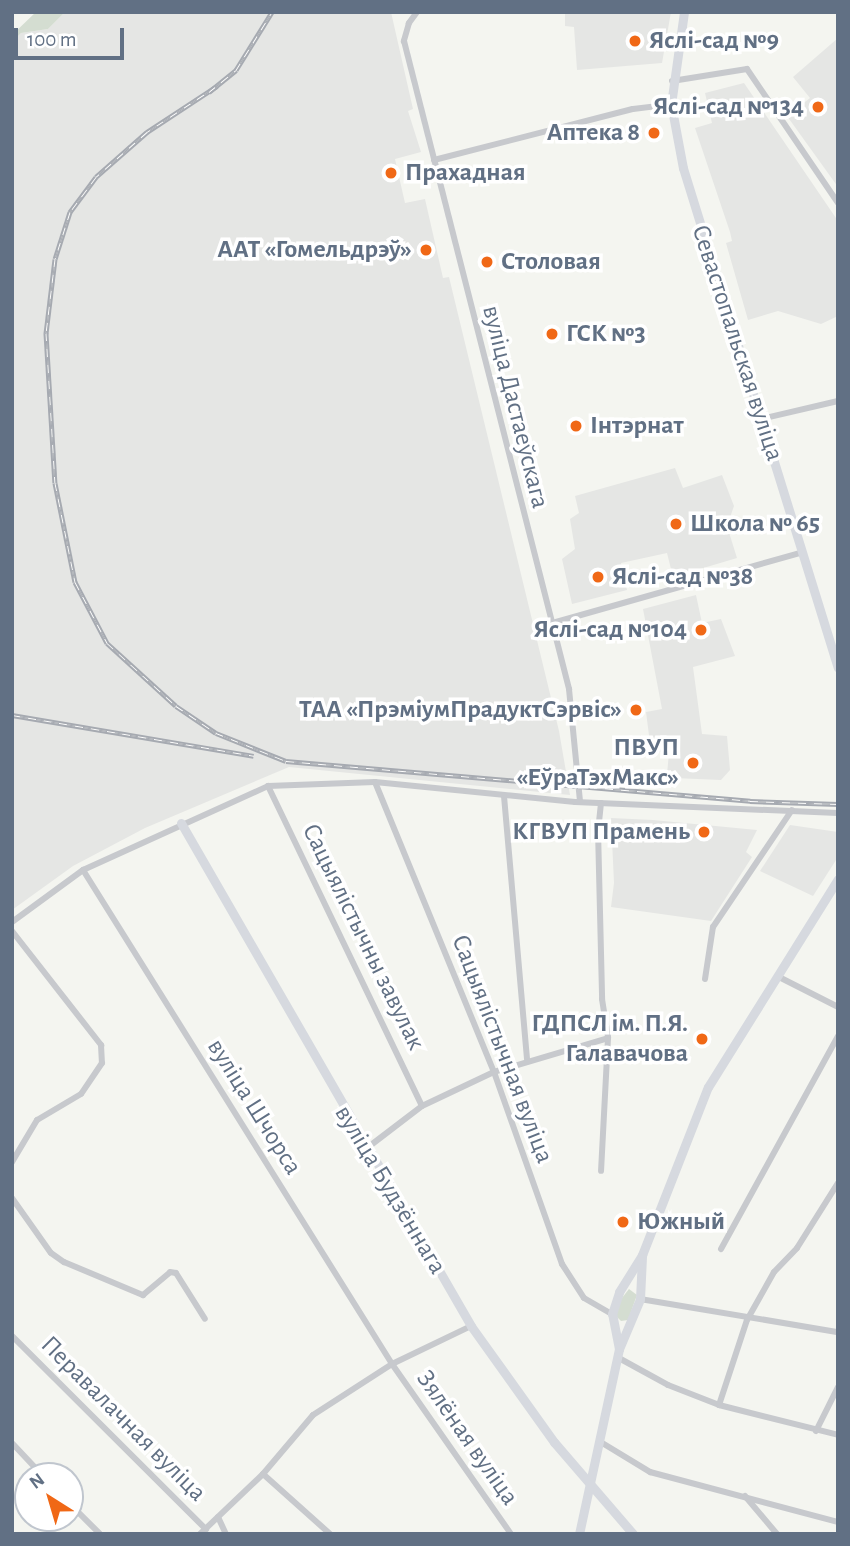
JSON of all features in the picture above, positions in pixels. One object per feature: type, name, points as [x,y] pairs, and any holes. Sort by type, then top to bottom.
[{"type":"street","name":"вуліца Дастаеўскага","points":[[417,12],[409,23],[404,41],[549,624],[569,689],[577,802]]},
{"type":"street","name":"Севастопальская вуліца","points":[[684,12],[672,81],[671,104],[696,216],[838,668]]},
{"type":"street","points":[[672,81],[747,69],[838,203]]},
{"type":"street","points":[[434,160],[633,109],[671,104]]},
{"type":"street","points":[[761,419],[838,401]]},
{"type":"street","points":[[549,624],[803,552]]},
{"type":"street","points":[[12,922],[83,870],[181,823],[268,786],[376,782],[577,802],[838,813]]},
{"type":"street","name":"Сацыялістычная вуліца","points":[[376,782],[494,1072],[562,1264],[584,1298],[612,1314]]},
{"type":"street","name":"Сацыялістычны завулак","points":[[268,786],[422,1106]]},
{"type":"street","points":[[504,796],[527,1059]]},
{"type":"street","points":[[601,803],[598,830],[602,999],[608,1038],[601,1171]]},
{"type":"street","points":[[705,979],[713,927],[792,810]]},
{"type":"street","name":"вуліца Будзённага","points":[[181,823],[365,1149],[471,1326],[554,1442],[633,1534]]},
{"type":"street","name":"вуліца Шчорса","points":[[83,870],[392,1364]]},
{"type":"street","points":[[838,879],[708,1087],[642,1255],[619,1292],[612,1314],[618,1353],[668,1385],[719,1405],[838,1435]]},
{"type":"street","points":[[12,930],[101,1045],[102,1054],[92,1083],[37,1120],[12,1162]]},
{"type":"street","points":[[778,976],[838,1007]]},
{"type":"street","points":[[721,1249],[838,1036]]},
{"type":"street","points":[[365,1149],[422,1106],[494,1072],[527,1059],[608,1038]]},
{"type":"street","points":[[719,1405],[747,1320],[774,1272],[797,1248],[838,1183]]},
{"type":"street","points":[[12,1198],[51,1253],[64,1262],[143,1295],[170,1272],[176,1273],[205,1319]]},
{"type":"street","points":[[579,1534],[592,1485],[618,1353],[641,1296],[642,1255]]},
{"type":"street","points":[[619,1292],[632,1287],[641,1296],[747,1320],[838,1332]]},
{"type":"street","points":[[612,1314],[622,1324],[633,1319]]},
{"type":"street","points":[[203,1531],[263,1474],[313,1415],[392,1364],[471,1326]]},
{"type":"street","name":"Перавалачная вуліца","points":[[12,1336],[203,1531]]},
{"type":"street","name":"Зялёная вуліца","points":[[392,1364],[511,1534]]},
{"type":"street","points":[[816,1431],[838,1387]]},
{"type":"street","points":[[599,1441],[650,1472],[744,1494],[838,1522]]},
{"type":"street","points":[[12,1443],[30,1462]]},
{"type":"street","points":[[263,1474],[330,1534]]},
{"type":"street","points":[[744,1494],[777,1534]]},
{"type":"street","points":[[218,1517],[226,1534]]},
{"type":"street","points":[[84,1518],[100,1534]]},
{"type":"shaded area","points":[[36,12],[65,12],[48,29],[21,33],[12,42],[12,35]]},
{"type":"shaded area","name":"ААТ «Гомельдрэў»","points":[[65,12],[391,12],[413,109],[408,111],[421,152],[395,159],[405,203],[425,199],[443,278],[449,277],[559,731],[570,795],[289,767],[145,828],[73,866],[12,910],[12,42],[21,33],[48,29]]},
{"type":"shaded area","points":[[565,12],[671,12],[662,63],[577,70],[574,27],[565,26]]},
{"type":"shaded area","name":"Яслі-сад №134","points":[[838,38],[838,187],[787,116],[810,98],[793,77]]},
{"type":"shaded area","points":[[744,83],[838,221],[838,316],[821,324],[778,311],[748,320],[726,243],[732,241],[730,232],[695,128],[712,123],[705,93]]},
{"type":"shaded area","points":[[675,468],[683,488],[722,475],[734,506],[727,526],[737,558],[673,577],[667,553],[621,563],[627,590],[572,604],[562,559],[575,549],[570,519],[579,513],[575,496]]},
{"type":"shaded area","points":[[696,595],[702,623],[721,619],[735,656],[693,667],[702,734],[727,736],[730,770],[721,780],[674,778],[667,774],[669,753],[651,751],[646,712],[662,709],[643,609]]},
{"type":"shaded area","points":[[611,818],[757,830],[746,852],[752,857],[711,921],[611,907],[614,883]]},
{"type":"shaded area","points":[[790,825],[838,832],[838,857],[813,896],[760,871]]},
{"type":"shaded area","points":[[629,1289],[637,1295],[628,1320],[621,1321],[616,1316],[618,1303]]},
{"type":"railway","points":[[209,92],[236,70],[272,12]]},
{"type":"railway","points":[[217,86],[147,132],[96,177],[70,212],[55,259],[46,333],[55,483],[75,582],[107,643],[176,706],[216,733],[286,761],[750,801],[838,804]]},
{"type":"railway","points":[[12,715],[254,756]]},
{"type":"place","name":"Яслі-сад №9","points":[[635,41]]},
{"type":"place","name":"Яслі-сад №134","points":[[818,107]]},
{"type":"place","name":"Аптека 8","points":[[654,133]]},
{"type":"place","name":"Прахадная","points":[[391,173]]},
{"type":"place","name":"ААТ «Гомельдрэў»","points":[[426,250]]},
{"type":"place","name":"Столовая","points":[[487,262]]},
{"type":"place","name":"ГСК №3","points":[[552,334]]},
{"type":"place","name":"Інтэрнат","points":[[576,426]]},
{"type":"place","name":"Школа № 65","points":[[676,524]]},
{"type":"place","name":"Яслі-сад №38","points":[[598,577]]},
{"type":"place","name":"Яслі-сад №104","points":[[701,630]]},
{"type":"place","name":"ТАА «ПрэміумПрадуктСэрвіс»","points":[[636,710]]},
{"type":"place","name":"ПВУП «ЕўраТэхМакс»","points":[[693,763]]},
{"type":"place","name":"КГВУП Прамень","points":[[704,832]]},
{"type":"place","name":"ГДПСЛ ім. П.Я. Галавачова","points":[[702,1039]]},
{"type":"place","name":"Южный","points":[[623,1222]]}]
